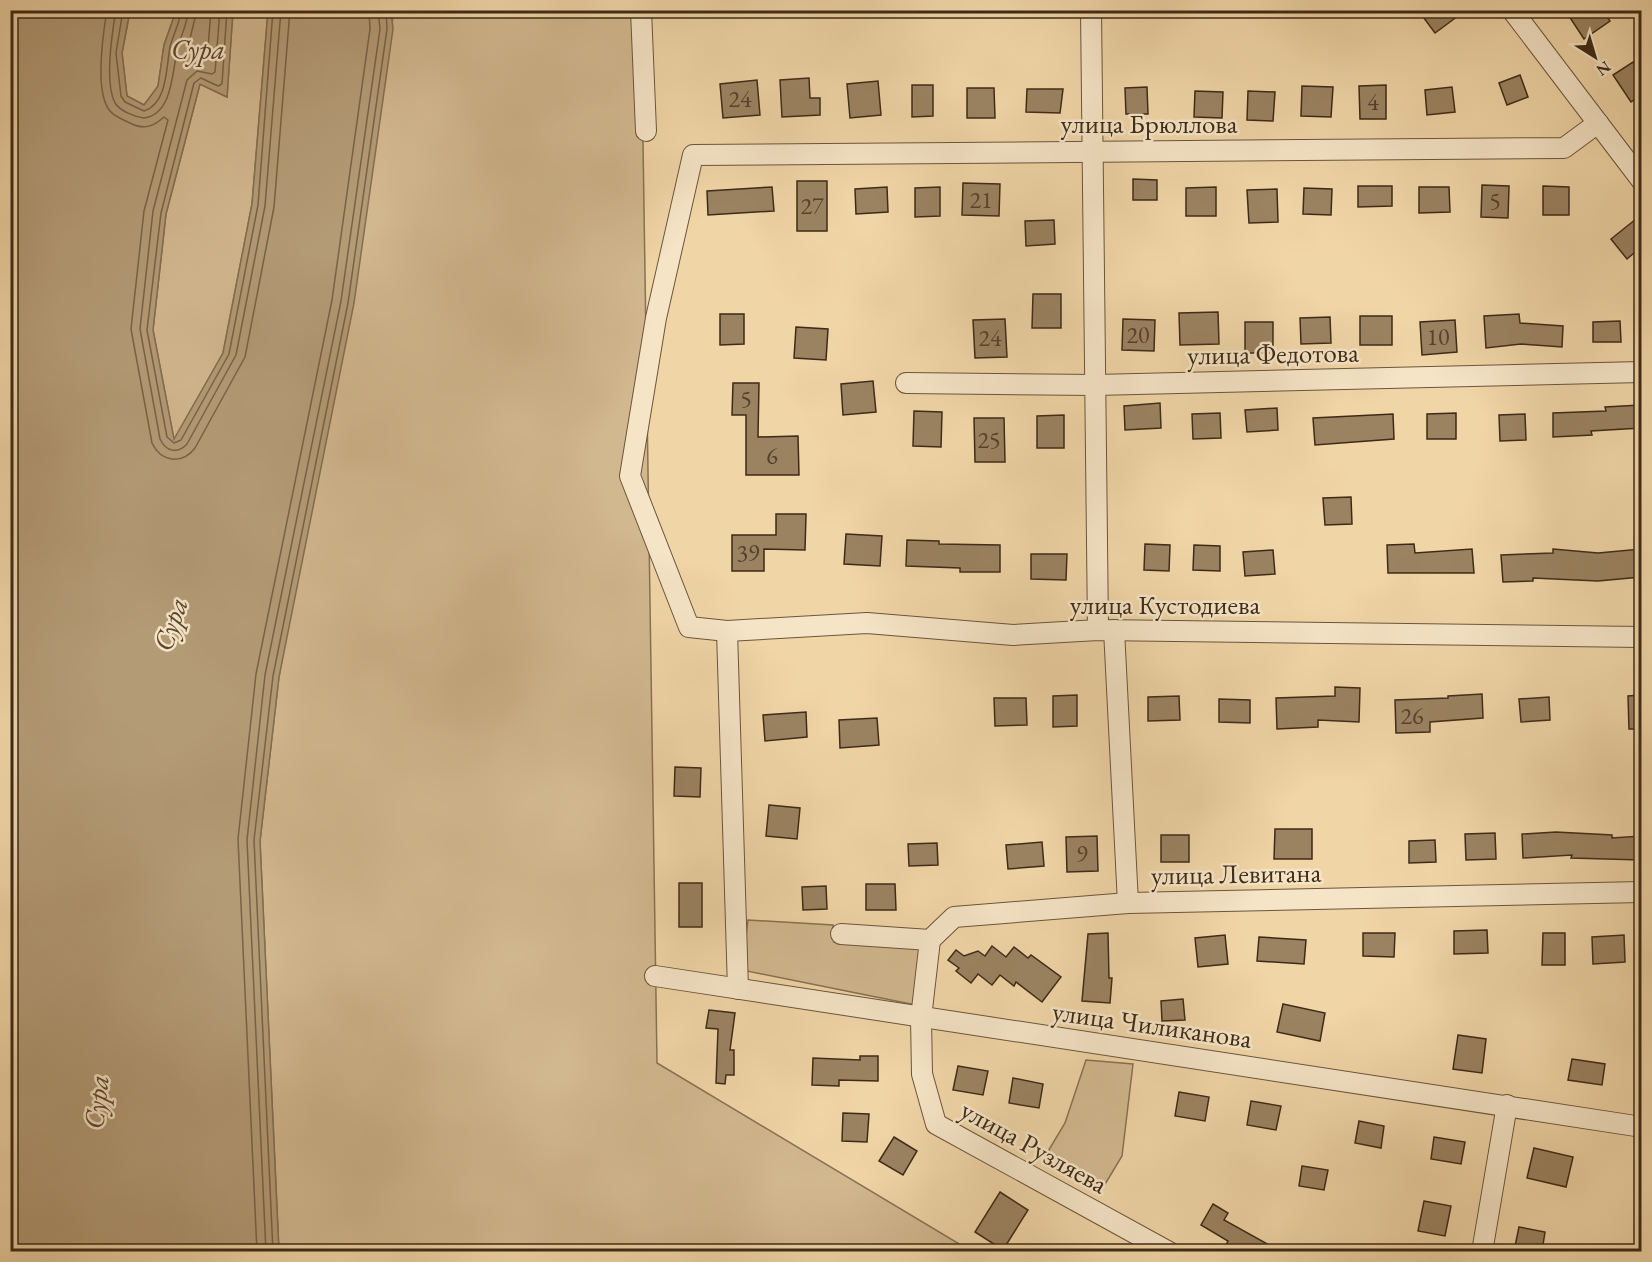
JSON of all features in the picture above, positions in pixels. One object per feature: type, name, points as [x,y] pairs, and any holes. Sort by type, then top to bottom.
[{"type":"street","points":[[641,10],[646,131]]},
{"type":"street","points":[[1091,10],[1095,385],[1106,630],[1128,903]]},
{"type":"street","points":[[1516,12],[1641,181]]},
{"type":"street","name":"улица Брюллова","points":[[689,627],[630,476],[656,318],[693,155],[1564,148],[1598,123]]},
{"type":"street","name":"улица Федотова","points":[[906,383],[1095,385],[1641,372]]},
{"type":"street","name":"улица Кустодиева","points":[[689,627],[727,631],[867,623],[1013,635],[1106,630],[1641,637]]},
{"type":"street","points":[[727,631],[738,989]]},
{"type":"street","name":"улица Левитана","points":[[930,940],[954,917],[1128,903],[1641,892]]},
{"type":"street","points":[[841,934],[930,940]]},
{"type":"street","name":"улица Рузляева","points":[[930,940],[921,1018],[922,1074],[936,1124],[1170,1251]]},
{"type":"street","name":"улица Чиликанова","points":[[655,976],[1641,1127]]},
{"type":"street","points":[[1482,1251],[1508,1105]]},
{"type":"shaded area","points":[[130,11],[176,11],[164,45],[158,87],[144,105],[127,96],[122,53]]},
{"type":"shaded area","points":[[233,11],[268,11],[252,204],[223,353],[174,440],[153,330],[166,214],[200,84],[227,97]]},
{"type":"shaded area","points":[[394,11],[641,11],[657,1063],[971,1251],[279,1252],[260,841],[279,677]]},
{"type":"shaded area","points":[[748,920],[833,925],[834,942],[922,949],[916,1005],[742,970]]},
{"type":"shaded area","points":[[1086,1060],[1133,1064],[1122,1156],[1104,1186],[1047,1153],[1065,1123]]},
{"type":"water","name":"Сура","points":[[10,11],[130,11],[122,53],[127,96],[144,105],[158,86],[164,45],[176,11],[233,11],[227,97],[200,84],[166,214],[153,330],[174,439],[223,353],[252,204],[268,11],[391,11],[393,29],[354,303],[279,677],[260,841],[279,1251],[11,1251]]},
{"type":"building","points":[[1418,10],[1466,10],[1435,33]]},
{"type":"building","points":[[1565,10],[1603,10],[1610,21],[1584,39]]},
{"type":"building","points":[[1633,62],[1641,74],[1641,95],[1631,102],[1613,75]]},
{"type":"building","points":[[1520,75],[1528,97],[1507,105],[1499,83]]},
{"type":"building","points":[[809,78],[810,98],[820,98],[820,115],[782,117],[780,80]]},
{"type":"building","points":[[757,80],[760,115],[723,118],[720,84]]},
{"type":"building","points":[[878,81],[881,115],[850,118],[847,84]]},
{"type":"building","points":[[912,85],[933,85],[933,116],[912,117]]},
{"type":"building","points":[[1386,85],[1386,119],[1360,119],[1359,86]]},
{"type":"building","points":[[1302,86],[1333,87],[1331,117],[1301,116]]},
{"type":"building","points":[[1147,87],[1148,114],[1126,114],[1125,88]]},
{"type":"building","points":[[1452,87],[1455,112],[1427,115],[1425,90]]},
{"type":"building","points":[[967,88],[994,88],[995,118],[967,118]]},
{"type":"building","points":[[1027,89],[1063,89],[1060,113],[1026,112]]},
{"type":"building","points":[[1195,91],[1223,92],[1222,118],[1194,117]]},
{"type":"building","points":[[1248,91],[1275,92],[1273,121],[1247,120]]},
{"type":"building","points":[[1133,179],[1157,180],[1157,200],[1133,200]]},
{"type":"building","points":[[797,181],[827,181],[827,231],[797,231]]},
{"type":"building","points":[[963,183],[1000,184],[999,216],[962,215]]},
{"type":"building","points":[[1482,185],[1509,186],[1508,218],[1481,217]]},
{"type":"building","points":[[1358,186],[1392,186],[1392,206],[1358,207]]},
{"type":"building","points":[[1543,186],[1569,187],[1569,215],[1543,215]]},
{"type":"building","points":[[772,187],[774,211],[708,215],[707,191]]},
{"type":"building","points":[[887,187],[888,212],[856,214],[855,189]]},
{"type":"building","points":[[940,187],[940,216],[915,217],[915,188]]},
{"type":"building","points":[[1216,187],[1216,216],[1186,216],[1186,188]]},
{"type":"building","points":[[1419,187],[1449,187],[1450,212],[1419,213]]},
{"type":"building","points":[[1304,188],[1332,189],[1331,215],[1303,214]]},
{"type":"building","points":[[1277,189],[1278,222],[1249,223],[1247,190]]},
{"type":"building","points":[[1636,219],[1641,226],[1641,247],[1627,259],[1611,239]]},
{"type":"building","points":[[1054,220],[1055,244],[1026,246],[1025,221]]},
{"type":"building","points":[[1033,294],[1061,294],[1061,328],[1032,328]]},
{"type":"building","points":[[1218,312],[1219,344],[1180,345],[1179,313]]},
{"type":"building","points":[[720,314],[744,314],[744,344],[720,345]]},
{"type":"building","points":[[1519,314],[1520,323],[1563,326],[1562,347],[1521,344],[1486,348],[1484,316]]},
{"type":"building","points":[[1360,316],[1392,316],[1392,345],[1360,345]]},
{"type":"building","points":[[1330,317],[1331,343],[1301,344],[1300,318]]},
{"type":"building","points":[[1005,319],[1007,357],[975,358],[973,320]]},
{"type":"building","points":[[1123,319],[1155,320],[1154,351],[1122,350]]},
{"type":"building","points":[[1455,320],[1457,352],[1422,355],[1420,322]]},
{"type":"building","points":[[1620,321],[1621,342],[1593,342],[1593,322]]},
{"type":"building","points":[[1245,322],[1273,322],[1273,353],[1245,353]]},
{"type":"building","points":[[796,327],[828,329],[826,360],[794,358]]},
{"type":"building","points":[[873,381],[876,412],[843,415],[841,384]]},
{"type":"building","points":[[733,383],[759,383],[758,437],[798,436],[799,475],[746,475],[746,415],[732,415]]},
{"type":"building","points":[[1160,403],[1161,428],[1125,430],[1124,406]]},
{"type":"building","points":[[1641,405],[1641,428],[1591,431],[1592,435],[1553,437],[1553,413],[1606,411],[1605,407]]},
{"type":"building","points":[[1277,408],[1278,430],[1247,432],[1245,410]]},
{"type":"building","points":[[914,411],[942,412],[941,447],[913,446]]},
{"type":"building","points":[[1220,413],[1221,438],[1193,439],[1192,414]]},
{"type":"building","points":[[1456,413],[1456,439],[1427,439],[1427,414]]},
{"type":"building","points":[[1393,414],[1394,439],[1315,445],[1313,418]]},
{"type":"building","points":[[1525,414],[1526,440],[1500,441],[1499,415]]},
{"type":"building","points":[[1064,415],[1064,448],[1037,448],[1037,416]]},
{"type":"building","points":[[974,418],[1004,418],[1005,462],[975,462]]},
{"type":"building","points":[[1351,497],[1352,524],[1325,525],[1323,498]]},
{"type":"building","points":[[776,514],[806,514],[805,550],[764,549],[764,571],[732,571],[732,535],[776,535]]},
{"type":"building","points":[[846,534],[882,536],[880,566],[844,564]]},
{"type":"building","points":[[907,540],[939,541],[939,544],[1000,545],[1000,572],[960,572],[960,568],[906,566]]},
{"type":"building","points":[[1145,544],[1170,545],[1169,571],[1144,570]]},
{"type":"building","points":[[1414,544],[1415,553],[1472,549],[1474,573],[1388,573],[1387,545]]},
{"type":"building","points":[[1194,545],[1220,546],[1220,571],[1193,570]]},
{"type":"building","points":[[1553,549],[1598,553],[1641,549],[1641,577],[1598,581],[1533,578],[1533,581],[1503,582],[1501,555],[1553,553]]},
{"type":"building","points":[[1273,550],[1275,574],[1245,576],[1243,552]]},
{"type":"building","points":[[1031,554],[1067,554],[1066,580],[1031,579]]},
{"type":"building","points":[[1335,687],[1360,688],[1359,722],[1318,720],[1318,727],[1277,729],[1276,698],[1335,696]]},
{"type":"building","points":[[1482,694],[1483,718],[1430,722],[1430,732],[1396,733],[1395,700]]},
{"type":"building","points":[[1077,695],[1077,726],[1053,727],[1053,696]]},
{"type":"building","points":[[1641,695],[1641,729],[1629,729],[1628,696]]},
{"type":"building","points":[[1179,696],[1180,720],[1148,721],[1148,697]]},
{"type":"building","points":[[1549,697],[1550,720],[1521,722],[1519,699]]},
{"type":"building","points":[[994,698],[1026,698],[1027,725],[995,726]]},
{"type":"building","points":[[1219,699],[1250,700],[1250,723],[1219,722]]},
{"type":"building","points":[[806,712],[807,737],[765,741],[763,715]]},
{"type":"building","points":[[877,718],[879,745],[840,748],[839,720]]},
{"type":"building","points":[[675,767],[701,768],[700,797],[674,796]]},
{"type":"building","points":[[769,805],[800,808],[797,839],[766,836]]},
{"type":"building","points":[[1275,829],[1312,829],[1312,859],[1274,859]]},
{"type":"building","points":[[1556,832],[1612,835],[1612,838],[1641,836],[1641,860],[1571,858],[1572,855],[1523,858],[1522,834]]},
{"type":"building","points":[[1495,833],[1496,859],[1466,860],[1465,834]]},
{"type":"building","points":[[1161,835],[1189,835],[1189,862],[1161,862]]},
{"type":"building","points":[[1097,836],[1098,871],[1067,872],[1066,837]]},
{"type":"building","points":[[1435,840],[1436,862],[1409,863],[1409,841]]},
{"type":"building","points":[[1042,842],[1044,866],[1008,869],[1006,845]]},
{"type":"building","points":[[937,843],[938,865],[909,866],[908,844]]},
{"type":"building","points":[[679,883],[702,883],[702,927],[679,927]]},
{"type":"building","points":[[866,884],[895,884],[896,910],[866,910]]},
{"type":"building","points":[[826,886],[827,909],[803,910],[802,887]]},
{"type":"building","points":[[1487,930],[1488,953],[1454,954],[1454,931]]},
{"type":"building","points":[[1108,933],[1109,978],[1112,978],[1110,1003],[1082,1001],[1088,934]]},
{"type":"building","points":[[1363,933],[1395,933],[1394,957],[1363,956]]},
{"type":"building","points":[[1543,933],[1565,933],[1565,965],[1542,965]]},
{"type":"building","points":[[1225,935],[1228,964],[1198,967],[1195,938]]},
{"type":"building","points":[[1624,935],[1625,962],[1593,964],[1592,937]]},
{"type":"building","points":[[1259,937],[1306,940],[1304,964],[1257,961]]},
{"type":"building","points":[[992,946],[1006,957],[1014,947],[1028,958],[1031,955],[1061,977],[1042,1002],[1016,982],[1014,986],[1000,975],[992,985],[978,974],[971,983],[956,971],[959,968],[948,960],[956,950],[964,956],[978,951],[985,956]]},
{"type":"building","points":[[1183,999],[1185,1020],[1162,1021],[1161,1001]]},
{"type":"building","points":[[1283,1004],[1325,1013],[1320,1041],[1277,1032]]},
{"type":"building","points":[[709,1010],[735,1013],[730,1050],[734,1050],[734,1075],[726,1075],[725,1084],[716,1083],[718,1029],[706,1028]]},
{"type":"building","points":[[1458,1035],[1486,1039],[1482,1073],[1453,1069]]},
{"type":"building","points":[[860,1056],[878,1056],[878,1081],[839,1080],[839,1086],[812,1085],[813,1058],[860,1060]]},
{"type":"building","points":[[1572,1059],[1605,1064],[1602,1085],[1568,1080]]},
{"type":"building","points":[[958,1066],[988,1071],[983,1095],[953,1090]]},
{"type":"building","points":[[1013,1078],[1043,1084],[1039,1108],[1009,1103]]},
{"type":"building","points":[[1179,1092],[1209,1097],[1205,1121],[1175,1116]]},
{"type":"building","points":[[1251,1101],[1281,1106],[1276,1130],[1247,1125]]},
{"type":"building","points":[[843,1113],[869,1114],[867,1142],[842,1141]]},
{"type":"building","points":[[1359,1121],[1384,1126],[1381,1148],[1355,1143]]},
{"type":"building","points":[[894,1137],[917,1151],[903,1175],[879,1161]]},
{"type":"building","points":[[1434,1137],[1465,1142],[1461,1164],[1431,1159]]},
{"type":"building","points":[[1534,1148],[1573,1157],[1566,1187],[1527,1178]]},
{"type":"building","points":[[1302,1166],[1328,1170],[1324,1190],[1299,1186]]},
{"type":"building","points":[[1000,1192],[1028,1210],[1003,1250],[975,1232]]},
{"type":"building","points":[[1424,1201],[1451,1206],[1445,1236],[1418,1231]]},
{"type":"building","points":[[1213,1204],[1228,1213],[1224,1220],[1280,1251],[1223,1251],[1228,1241],[1201,1225]]},
{"type":"building","points":[[1519,1227],[1545,1232],[1542,1251],[1514,1251]]}]
